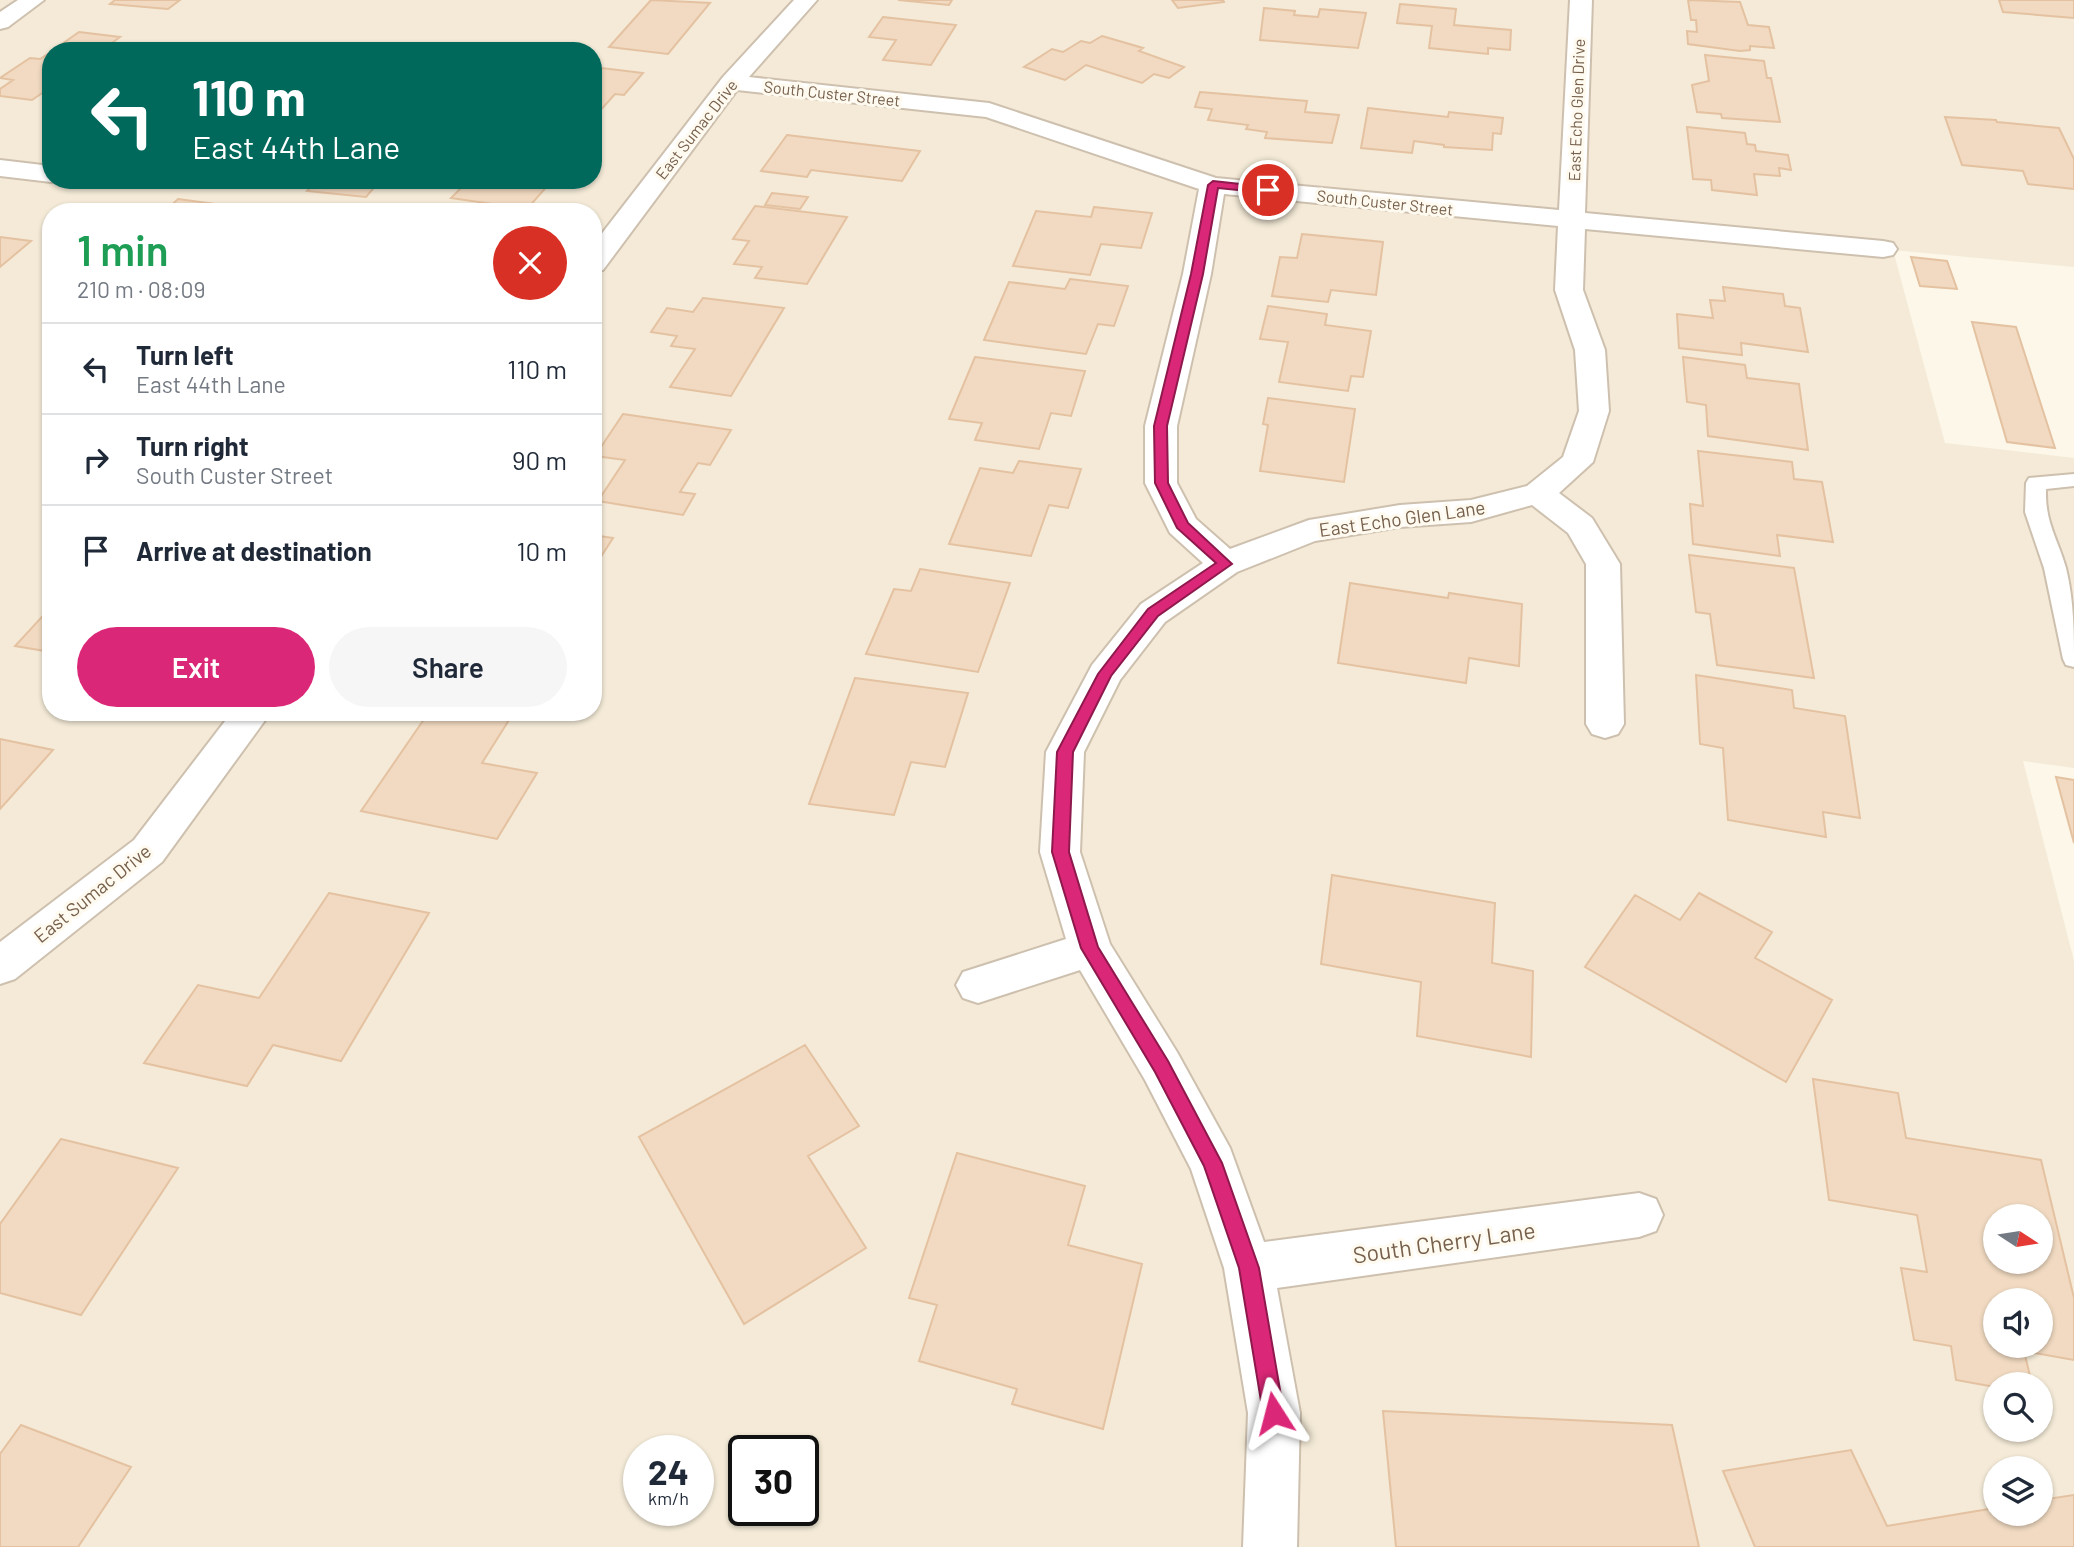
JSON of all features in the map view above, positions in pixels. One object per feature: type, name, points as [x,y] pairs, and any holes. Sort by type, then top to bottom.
[{"type":"street","points":[[0,22],[33,0]]},
{"type":"street","name":"East Sumac Drive","points":[[602,252],[731,82],[806,0]]},
{"type":"street","name":"East Echo Glen Drive","points":[[1572,221],[1581,0]]},
{"type":"street","name":"South Custer Street","points":[[731,82],[989,110],[1213,185],[1883,249]]},
{"type":"street","points":[[0,168],[42,173]]},
{"type":"street","points":[[1213,185],[1197,274],[1161,426],[1161,483],[1182,525],[1225,564]]},
{"type":"street","name":"East Echo Glen Lane","points":[[1270,1547],[1274,1413],[1249,1268],[1213,1163],[1161,1066],[1090,948],[1060,852],[1065,752],[1105,674],[1153,613],[1225,564],[1310,531],[1400,516],[1471,511],[1538,493],[1577,462],[1594,411],[1590,351],[1569,290],[1572,221]]},
{"type":"street","points":[[1538,493],[1580,526],[1603,564],[1605,724]]},
{"type":"street","name":"East Sumac Drive","points":[[0,966],[148,850],[246,721]]},
{"type":"street","points":[[978,985],[1090,948]]},
{"type":"street","name":"South Cherry Lane","points":[[1249,1268],[1639,1215]]},
{"type":"lane","points":[[2074,480],[2036,483],[2035,512],[2055,568],[2074,659]]},
{"type":"shaded area","points":[[0,0],[2074,0],[2074,267],[1893,250],[1945,443],[2074,458],[2074,768],[2023,761],[2074,961],[2074,1547],[0,1547]]},
{"type":"building","points":[[115,0],[180,0],[168,9],[110,4]]},
{"type":"building","points":[[651,0],[710,3],[668,54],[609,47]]},
{"type":"building","points":[[898,0],[952,0],[949,5]]},
{"type":"building","points":[[1172,0],[1223,0],[1224,2],[1178,8]]},
{"type":"building","points":[[1688,0],[1740,2],[1748,25],[1769,27],[1774,48],[1750,46],[1750,50],[1740,51],[1688,44],[1687,31],[1697,32],[1696,20],[1691,20]]},
{"type":"building","points":[[1999,0],[2074,0],[2074,18],[2003,12]]},
{"type":"building","points":[[1400,4],[1456,9],[1454,25],[1511,30],[1510,50],[1488,48],[1488,54],[1429,48],[1432,26],[1397,23]]},
{"type":"building","points":[[1264,8],[1295,11],[1294,15],[1318,17],[1320,9],[1366,13],[1358,48],[1260,40]]},
{"type":"building","points":[[883,17],[956,25],[931,65],[883,60],[896,40],[869,37]]},
{"type":"building","points":[[79,32],[120,37],[113,42],[65,42]]},
{"type":"building","points":[[1102,36],[1143,48],[1139,51],[1184,67],[1169,78],[1154,74],[1142,83],[1086,65],[1065,80],[1024,67],[1052,49],[1063,52],[1081,41],[1090,43]]},
{"type":"building","points":[[1705,55],[1764,61],[1767,78],[1771,78],[1780,122],[1722,118],[1721,114],[1697,112],[1692,85],[1709,81]]},
{"type":"building","points":[[30,58],[42,58],[42,93],[32,100],[0,96],[0,89],[13,80],[0,78]]},
{"type":"building","points":[[602,68],[643,73],[624,95],[615,94],[602,109]]},
{"type":"building","points":[[1200,92],[1307,101],[1305,112],[1339,115],[1332,143],[1265,138],[1267,132],[1246,129],[1248,125],[1208,120],[1212,109],[1195,107]]},
{"type":"building","points":[[1368,108],[1448,117],[1449,112],[1503,118],[1501,134],[1493,133],[1492,150],[1444,147],[1414,141],[1412,153],[1361,148]]},
{"type":"building","points":[[1945,117],[2059,128],[2074,159],[2074,189],[2028,184],[2023,171],[1962,165]]},
{"type":"building","points":[[1687,127],[1745,133],[1747,144],[1755,145],[1756,151],[1788,155],[1791,170],[1779,168],[1780,176],[1754,174],[1757,195],[1712,190],[1711,180],[1693,179]]},
{"type":"building","points":[[787,135],[920,151],[902,181],[811,170],[807,177],[761,171]]},
{"type":"building","points":[[309,189],[373,189],[366,197],[307,191]]},
{"type":"building","points":[[460,189],[545,189],[532,203],[486,203],[451,198]]},
{"type":"building","points":[[772,193],[808,197],[800,209],[765,205]]},
{"type":"building","points":[[178,199],[208,203],[174,203]]},
{"type":"building","points":[[755,206],[847,217],[807,284],[755,278],[762,267],[734,264],[749,241],[733,239]]},
{"type":"building","points":[[1094,207],[1152,213],[1141,248],[1101,244],[1090,275],[1013,266],[1036,211],[1091,217]]},
{"type":"building","points":[[1302,234],[1383,242],[1376,295],[1331,290],[1328,302],[1272,296],[1280,257],[1297,258]]},
{"type":"building","points":[[0,237],[31,241],[0,267]]},
{"type":"building","points":[[1911,257],[1947,261],[1957,289],[1920,286]]},
{"type":"building","points":[[1070,279],[1128,286],[1114,326],[1098,324],[1086,354],[984,340],[1009,282],[1065,289]]},
{"type":"building","points":[[1723,287],[1783,294],[1785,306],[1800,308],[1808,352],[1741,343],[1742,355],[1679,348],[1677,314],[1713,318],[1710,300],[1725,301]]},
{"type":"building","points":[[703,298],[784,308],[731,396],[670,387],[695,349],[671,346],[677,336],[651,332],[667,308],[693,312]]},
{"type":"building","points":[[1268,306],[1327,314],[1325,325],[1371,331],[1363,377],[1351,376],[1348,391],[1279,382],[1288,342],[1260,339]]},
{"type":"building","points":[[1972,322],[2016,327],[2055,448],[2007,442]]},
{"type":"building","points":[[975,357],[1085,371],[1071,416],[1051,413],[1039,449],[975,440],[982,423],[949,419]]},
{"type":"building","points":[[1683,357],[1745,365],[1747,378],[1799,384],[1808,450],[1708,436],[1706,405],[1687,402]]},
{"type":"building","points":[[1268,398],[1355,409],[1344,482],[1260,471],[1268,425],[1263,424]]},
{"type":"building","points":[[623,414],[731,430],[710,465],[698,463],[680,492],[695,494],[683,515],[602,502],[602,495],[625,460],[602,457],[602,446]]},
{"type":"building","points":[[1698,451],[1792,462],[1794,479],[1822,482],[1833,542],[1777,535],[1780,556],[1693,544],[1690,504],[1703,506]]},
{"type":"building","points":[[1019,461],[1081,469],[1068,508],[1049,505],[1031,556],[949,544],[980,468],[1013,473]]},
{"type":"building","points":[[602,536],[613,538],[602,555]]},
{"type":"building","points":[[1689,555],[1794,568],[1814,678],[1717,665],[1710,614],[1696,612]]},
{"type":"building","points":[[920,569],[1010,583],[978,672],[866,654],[894,589],[911,591]]},
{"type":"building","points":[[1350,583],[1448,598],[1449,593],[1522,604],[1519,666],[1469,658],[1466,683],[1338,663]]},
{"type":"building","points":[[42,617],[42,650],[15,646]]},
{"type":"building","points":[[1696,675],[1792,690],[1794,708],[1845,716],[1860,818],[1823,812],[1826,837],[1728,820],[1723,748],[1700,744]]},
{"type":"building","points":[[855,678],[968,693],[945,767],[911,762],[894,815],[809,804]]},
{"type":"building","points":[[423,721],[508,721],[482,763],[537,773],[497,839],[361,811]]},
{"type":"building","points":[[0,739],[53,750],[0,809]]},
{"type":"building","points":[[2056,777],[2074,780],[2074,843]]},
{"type":"building","points":[[1332,875],[1495,903],[1492,963],[1533,971],[1531,1057],[1417,1036],[1421,982],[1321,964]]},
{"type":"building","points":[[329,893],[429,913],[341,1061],[273,1045],[247,1086],[144,1063],[198,985],[259,998]]},
{"type":"building","points":[[1699,893],[1772,932],[1755,958],[1832,1000],[1786,1082],[1585,967],[1635,895],[1680,920]]},
{"type":"building","points":[[805,1045],[859,1126],[808,1156],[866,1248],[744,1324],[639,1137]]},
{"type":"building","points":[[1813,1079],[1898,1093],[1906,1138],[2041,1160],[2052,1204],[1983,1204],[1983,1274],[2053,1274],[2053,1210],[2074,1298],[2074,1360],[2053,1356],[2053,1288],[1983,1288],[1983,1358],[2026,1358],[2029,1372],[1983,1372],[1983,1385],[1956,1380],[1951,1346],[1914,1340],[1901,1268],[1927,1272],[1917,1215],[1829,1200]]},
{"type":"building","points":[[61,1139],[178,1168],[81,1315],[0,1293],[0,1224]]},
{"type":"building","points":[[957,1153],[1085,1186],[1068,1245],[1142,1264],[1103,1429],[1012,1404],[1017,1389],[919,1361],[937,1305],[909,1298]]},
{"type":"building","points":[[1383,1411],[1672,1425],[1699,1547],[1396,1547]]},
{"type":"building","points":[[21,1425],[131,1467],[78,1547],[0,1547],[0,1454]]},
{"type":"building","points":[[1851,1450],[1887,1526],[1983,1510],[1983,1526],[2053,1526],[2053,1498],[2074,1495],[2074,1547],[1755,1547],[1723,1471]]},
{"type":"route","points":[[1268,190],[1213,185],[1197,274],[1161,426],[1161,483],[1182,525],[1225,564],[1153,613],[1105,674],[1065,752],[1060,852],[1090,948],[1161,1066],[1213,1163],[1249,1268],[1274,1413]]}]
